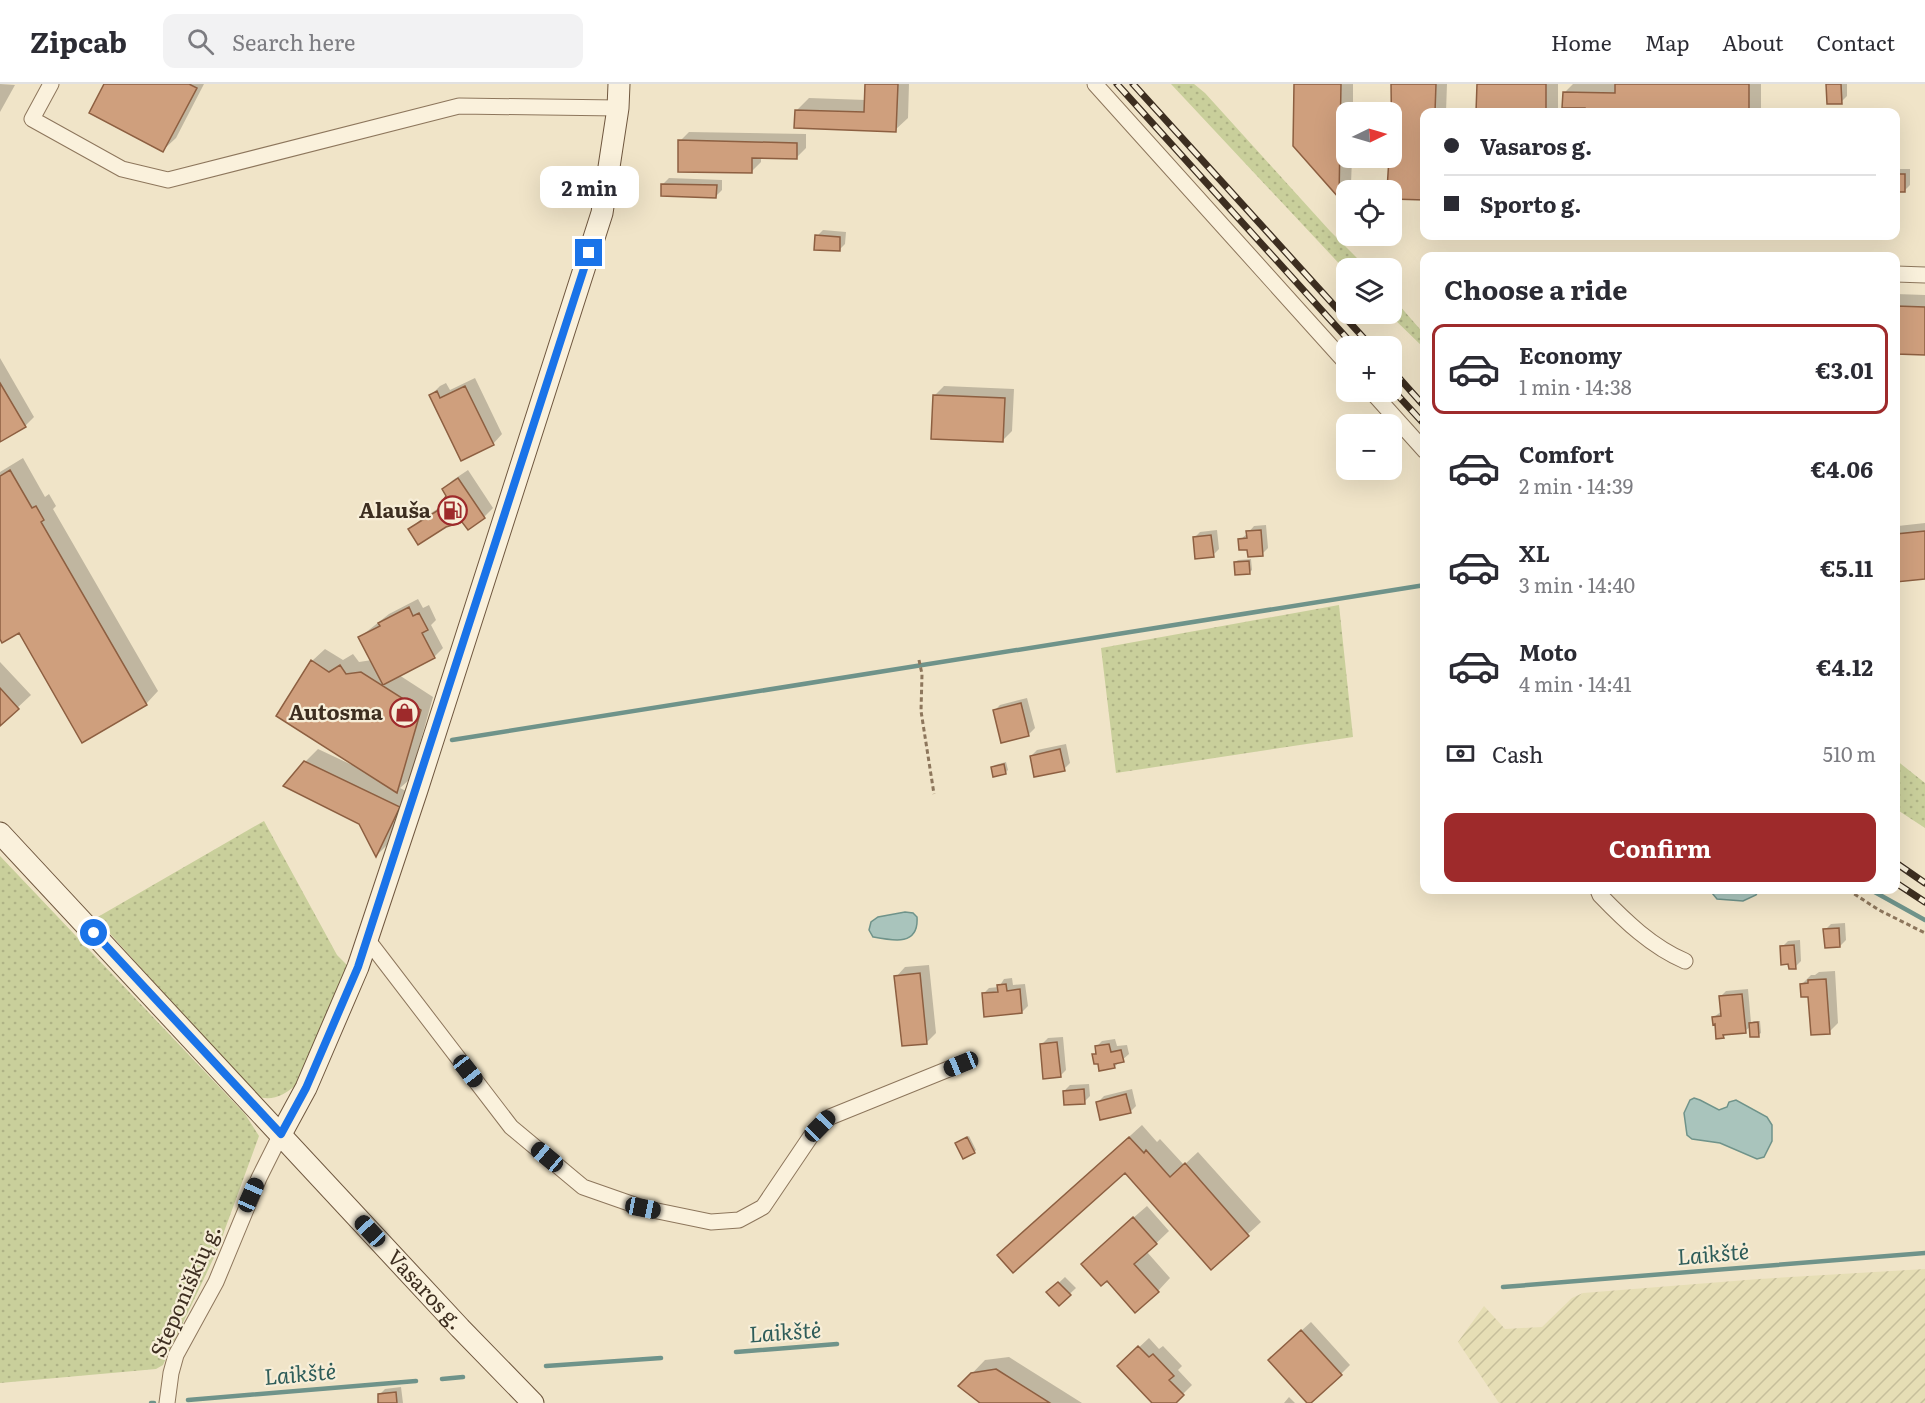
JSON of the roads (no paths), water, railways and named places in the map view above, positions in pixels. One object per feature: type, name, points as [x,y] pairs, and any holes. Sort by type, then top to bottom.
[{"type":"street","points":[[51,84],[32,119],[122,169],[168,180],[459,106],[618,108]]},
{"type":"street","points":[[281,1134],[306,1088],[358,967],[602,213],[618,108],[619,84]]},
{"type":"street","points":[[1095,84],[1336,352]]},
{"type":"street","points":[[1900,274],[1925,275]]},
{"type":"street","points":[[1381,402],[1420,445]]},
{"type":"street","name":"Vasaros g.","points":[[0,833],[460,1328],[533,1403]]},
{"type":"street","points":[[1600,894],[1625,921],[1669,954],[1685,961]]},
{"type":"street","points":[[367,939],[511,1127],[584,1187],[643,1208],[711,1222],[739,1220],[763,1207],[811,1136],[830,1117],[961,1064]]},
{"type":"street","name":"Steponiškių g.","points":[[167,1403],[176,1355],[216,1282],[255,1186],[281,1134]]},
{"type":"water","points":[[1713,894],[1757,894],[1743,901],[1717,899]]},
{"type":"water","points":[[905,912],[913,913],[917,917],[917,926],[909,937],[889,940],[873,937],[869,930],[871,922],[878,917]]},
{"type":"water","points":[[1694,1098],[1719,1110],[1727,1107],[1729,1102],[1736,1100],[1767,1117],[1772,1125],[1772,1141],[1764,1157],[1757,1159],[1720,1143],[1692,1139],[1687,1135],[1684,1113],[1690,1100]]},
{"type":"waterway","points":[[452,740],[1420,586]]},
{"type":"waterway","points":[[1878,894],[1925,920]]},
{"type":"waterway","name":"Laikštė","points":[[1503,1287],[1925,1253]]},
{"type":"waterway","name":"Laikštė","points":[[736,1352],[837,1344]]},
{"type":"waterway","name":"Laikštė","points":[[546,1366],[661,1358]]},
{"type":"waterway","name":"Laikštė","points":[[442,1379],[463,1377]]},
{"type":"waterway","name":"Laikštė","points":[[188,1400],[416,1381]]},
{"type":"railway","points":[[1117,84],[1345,336]]},
{"type":"railway","points":[[1133,84],[1362,336]]},
{"type":"railway","points":[[1402,381],[1420,401]]},
{"type":"railway","points":[[1402,400],[1420,420]]},
{"type":"railway","points":[[1900,866],[1925,883]]},
{"type":"railway","points":[[1900,886],[1925,902]]},
{"type":"place","name":"Alauša","points":[[452,511]]},
{"type":"place","name":"Autosma","points":[[404,713]]}]
